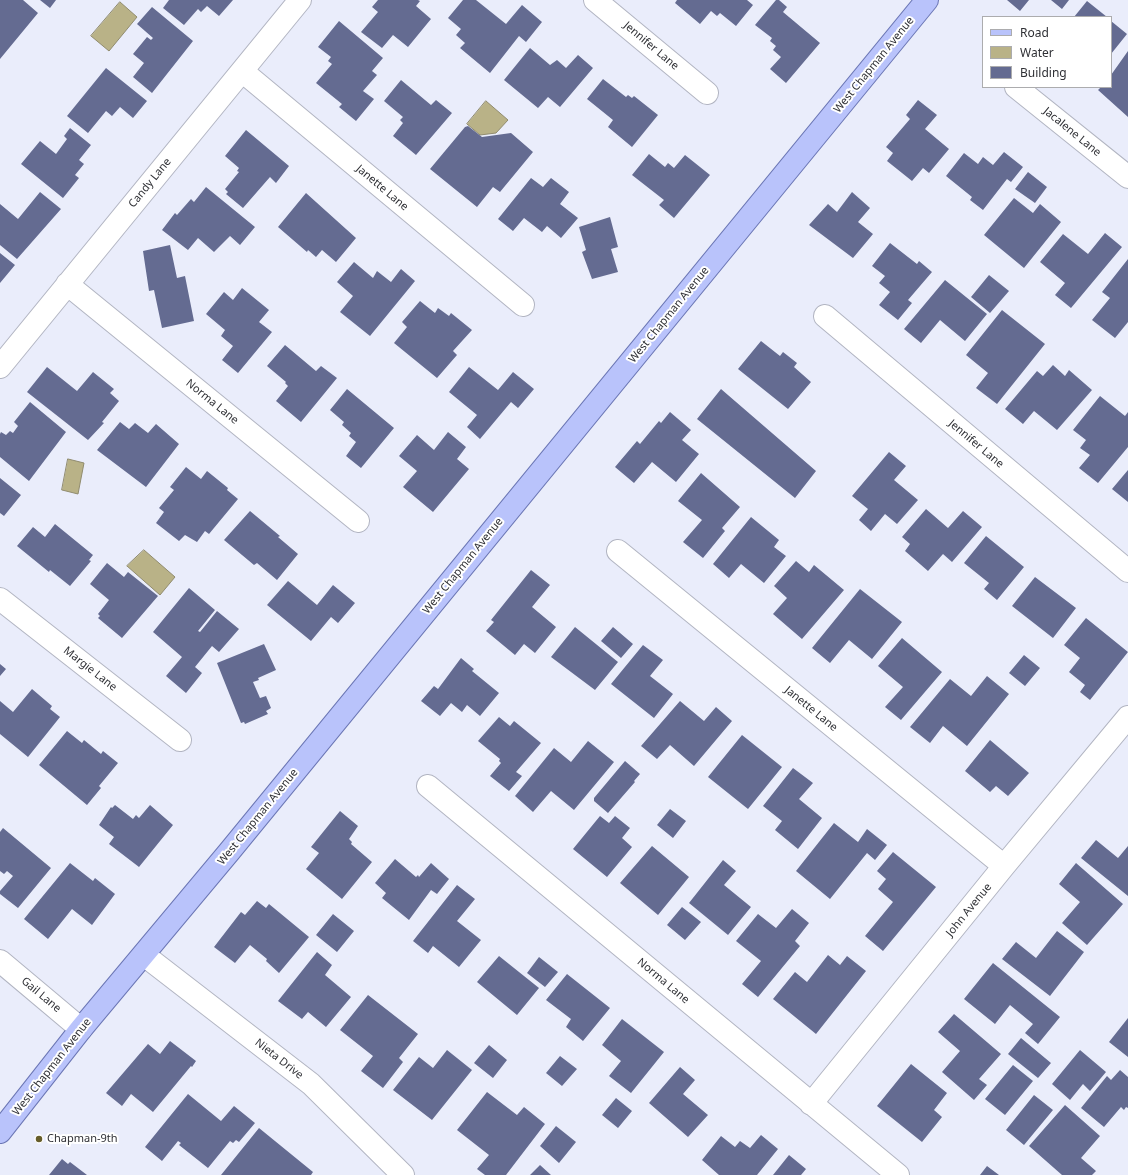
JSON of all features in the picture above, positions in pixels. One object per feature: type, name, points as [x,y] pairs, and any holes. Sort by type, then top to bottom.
[{"type":"main road","name":"West Chapman Avenue","points":[[0,1132],[81,1029],[144,955],[927,0]]},
{"type":"street","name":"Candy Lane","points":[[0,367],[300,0]]},
{"type":"street","name":"Jennifer Lane","points":[[595,0],[708,93]]},
{"type":"street","name":"Janette Lane","points":[[242,71],[523,305]]},
{"type":"street","name":"Jacalene Lane","points":[[1017,88],[1128,177]]},
{"type":"street","name":"Norma Lane","points":[[67,284],[358,521]]},
{"type":"street","name":"Jennifer Lane","points":[[825,316],[1128,571]]},
{"type":"street","name":"Janette Lane","points":[[618,552],[1004,866]]},
{"type":"street","name":"Margie Lane","points":[[0,599],[180,740]]},
{"type":"street","name":"John Avenue","points":[[811,1104],[1004,866],[1128,717]]},
{"type":"street","name":"Norma Lane","points":[[428,786],[898,1175]]},
{"type":"street","name":"Nieta Drive","points":[[144,955],[311,1084],[403,1175]]},
{"type":"street","name":"Gail Lane","points":[[0,961],[81,1029]]},
{"type":"water","points":[[120,2],[137,17],[109,51],[91,36]]},
{"type":"water","points":[[486,101],[508,120],[496,133],[480,135],[467,124]]},
{"type":"water","points":[[68,459],[84,463],[78,494],[62,490]]},
{"type":"water","points":[[144,550],[175,577],[160,595],[127,566]]},
{"type":"building","points":[[0,0],[23,0],[38,13],[0,59]]},
{"type":"building","points":[[40,0],[56,0],[50,8]]},
{"type":"building","points":[[169,0],[233,0],[219,16],[207,6],[201,12],[198,9],[184,25],[163,8]]},
{"type":"building","points":[[378,0],[418,0],[420,1],[416,6],[431,19],[408,47],[393,35],[382,48],[361,32],[378,12],[372,7]]},
{"type":"building","points":[[463,0],[476,0],[506,24],[522,5],[542,22],[526,42],[519,36],[490,73],[460,48],[465,43],[456,35],[461,29],[448,18]]},
{"type":"building","points":[[677,0],[747,0],[753,5],[736,26],[720,13],[717,16],[711,11],[700,24],[675,3]]},
{"type":"building","points":[[776,0],[779,0],[787,7],[783,12],[820,43],[786,83],[770,69],[781,57],[773,50],[776,46],[770,41],[772,38],[755,25]]},
{"type":"building","points":[[1007,0],[1029,0],[1020,11]]},
{"type":"building","points":[[1051,0],[1069,0],[1062,9]]},
{"type":"building","points":[[1087,1],[1106,16],[1075,16]]},
{"type":"building","points":[[152,7],[193,41],[152,93],[133,77],[144,63],[133,54],[147,37],[151,40],[153,38],[137,24]]},
{"type":"building","points":[[339,21],[383,58],[372,71],[377,75],[363,91],[374,99],[356,121],[339,107],[342,104],[316,83],[332,64],[328,61],[331,57],[318,47]]},
{"type":"building","points":[[1112,22],[1127,34],[1112,53]]},
{"type":"building","points":[[530,48],[550,65],[557,60],[566,68],[578,55],[593,68],[560,107],[548,97],[538,108],[504,80]]},
{"type":"building","points":[[1128,51],[1128,117],[1098,90],[1100,88],[1112,88],[1112,74]]},
{"type":"building","points":[[106,68],[147,101],[133,118],[120,107],[112,116],[106,111],[88,133],[67,116]]},
{"type":"building","points":[[603,79],[626,97],[628,95],[632,98],[634,96],[658,115],[632,147],[608,127],[613,120],[587,99]]},
{"type":"building","points":[[401,80],[431,105],[436,100],[452,113],[416,155],[393,136],[403,123],[400,120],[403,117],[384,101]]},
{"type":"building","points":[[918,100],[937,115],[925,129],[949,149],[929,173],[923,168],[912,181],[887,161],[893,153],[886,147],[910,119],[906,115]]},
{"type":"building","points":[[468,126],[482,137],[511,133],[533,152],[500,192],[493,187],[477,207],[430,169],[465,127]]},
{"type":"building","points":[[70,128],[91,145],[79,160],[84,164],[75,175],[79,178],[63,198],[21,164],[40,141],[56,154],[67,139],[64,136]]},
{"type":"building","points":[[246,130],[289,166],[276,183],[270,177],[243,208],[226,194],[228,192],[225,189],[239,172],[237,171],[239,168],[225,156]]},
{"type":"building","points":[[1004,152],[1023,167],[1011,182],[1007,179],[983,210],[970,200],[972,197],[946,176],[964,153],[978,164],[983,157],[993,165]]},
{"type":"building","points":[[649,154],[665,167],[668,163],[674,168],[685,155],[710,175],[674,218],[659,205],[664,200],[632,175]]},
{"type":"building","points":[[1028,172],[1047,187],[1035,203],[1015,189]]},
{"type":"building","points":[[531,178],[543,187],[551,178],[569,192],[560,204],[578,218],[561,238],[547,226],[542,232],[524,218],[513,231],[498,219]]},
{"type":"building","points":[[206,187],[255,227],[240,245],[230,236],[214,252],[198,238],[188,250],[162,230],[175,213],[177,215],[191,199],[194,202]]},
{"type":"building","points":[[40,192],[61,209],[17,259],[0,245],[0,204],[18,219]]},
{"type":"building","points":[[852,192],[870,208],[858,222],[873,234],[853,258],[809,225],[828,204],[837,212]]},
{"type":"building","points":[[306,193],[356,238],[336,262],[322,250],[316,257],[308,250],[307,252],[278,227]]},
{"type":"building","points":[[1014,198],[1033,213],[1040,204],[1061,222],[1024,268],[984,235]]},
{"type":"building","points":[[610,217],[618,247],[611,249],[618,272],[592,279],[582,252],[586,250],[579,227]]},
{"type":"building","points":[[1105,233],[1122,247],[1071,308],[1055,295],[1065,283],[1040,262],[1063,234],[1088,254]]},
{"type":"building","points":[[890,243],[917,264],[919,261],[932,272],[908,300],[912,303],[898,320],[879,305],[890,292],[879,283],[885,276],[872,266]]},
{"type":"building","points":[[170,245],[177,278],[185,276],[194,321],[162,328],[154,290],[149,291],[143,251]]},
{"type":"building","points":[[0,253],[15,265],[0,283]]},
{"type":"building","points":[[1128,259],[1128,322],[1115,338],[1092,320],[1110,298],[1102,292]]},
{"type":"building","points":[[354,262],[373,278],[377,271],[391,282],[401,269],[415,281],[370,336],[340,312],[353,296],[337,282]]},
{"type":"building","points":[[989,275],[1009,291],[990,313],[971,297]]},
{"type":"building","points":[[945,280],[987,314],[965,341],[940,320],[921,343],[904,329]]},
{"type":"building","points":[[242,288],[269,310],[259,322],[272,332],[238,373],[222,360],[233,346],[221,336],[225,330],[206,314],[224,292],[233,300]]},
{"type":"building","points":[[420,301],[435,313],[438,308],[449,316],[451,313],[472,330],[453,351],[457,355],[437,378],[394,343],[407,327],[402,322]]},
{"type":"building","points":[[1002,310],[1045,344],[997,404],[976,388],[988,373],[966,355]]},
{"type":"building","points":[[761,341],[780,356],[783,352],[797,363],[794,367],[811,382],[788,409],[738,369]]},
{"type":"building","points":[[285,345],[316,371],[321,366],[337,378],[301,422],[276,401],[288,386],[285,383],[286,382],[267,366]]},
{"type":"building","points":[[1053,365],[1065,376],[1069,370],[1092,390],[1057,430],[1034,411],[1023,424],[1005,409],[1037,371],[1043,376]]},
{"type":"building","points":[[47,367],[77,391],[93,372],[114,389],[110,393],[119,401],[102,422],[104,423],[88,440],[27,392]]},
{"type":"building","points":[[469,367],[498,390],[513,372],[534,389],[518,408],[511,402],[480,439],[467,427],[477,415],[449,392]]},
{"type":"building","points":[[347,389],[394,428],[361,468],[346,456],[356,442],[349,436],[351,433],[342,425],[344,422],[330,410]]},
{"type":"building","points":[[721,389],[816,471],[795,498],[697,419]]},
{"type":"building","points":[[1100,396],[1125,416],[1128,412],[1128,447],[1098,483],[1079,468],[1090,455],[1080,448],[1086,440],[1073,430]]},
{"type":"building","points":[[30,402],[66,432],[29,481],[0,457],[0,434],[1,432],[6,435],[10,431],[13,433],[18,426],[14,422]]},
{"type":"building","points":[[670,412],[691,430],[682,440],[699,454],[676,482],[652,462],[634,483],[615,467],[637,441],[640,444],[659,421],[661,423]]},
{"type":"building","points":[[120,422],[129,429],[135,423],[148,433],[156,424],[179,444],[146,487],[97,450]]},
{"type":"building","points":[[448,432],[466,447],[457,459],[469,469],[433,512],[403,487],[417,471],[399,456],[417,435],[434,450]]},
{"type":"building","points":[[889,452],[906,466],[894,480],[918,500],[897,524],[885,514],[871,531],[859,520],[868,509],[852,496]]},
{"type":"building","points":[[186,467],[201,479],[207,471],[228,488],[227,490],[238,499],[209,534],[205,531],[197,542],[185,535],[179,541],[156,523],[164,512],[159,508],[174,490],[170,487]]},
{"type":"building","points":[[1128,470],[1128,502],[1112,489]]},
{"type":"building","points":[[701,473],[740,507],[722,528],[725,531],[703,558],[683,542],[702,520],[678,501]]},
{"type":"building","points":[[0,478],[21,495],[4,516],[0,513]]},
{"type":"building","points":[[926,509],[948,528],[963,511],[982,527],[952,562],[943,554],[928,571],[905,551],[910,544],[902,537]]},
{"type":"building","points":[[250,511],[280,536],[278,537],[298,554],[277,580],[257,563],[254,565],[224,540]]},
{"type":"building","points":[[751,517],[779,540],[774,547],[786,556],[764,583],[741,564],[729,578],[713,564]]},
{"type":"building","points":[[55,524],[93,555],[89,560],[91,561],[70,586],[50,570],[49,572],[17,546],[33,527],[45,537]]},
{"type":"building","points":[[986,536],[1024,567],[997,600],[984,589],[989,583],[964,563]]},
{"type":"building","points":[[796,561],[809,572],[814,565],[844,590],[802,639],[773,614],[787,598],[774,586]]},
{"type":"building","points":[[107,563],[124,577],[128,572],[158,596],[122,638],[98,618],[100,616],[98,614],[109,600],[90,584]]},
{"type":"building","points":[[531,570],[550,585],[532,607],[556,627],[535,653],[524,644],[515,655],[486,631],[494,622],[491,620]]},
{"type":"building","points":[[1035,577],[1076,608],[1053,638],[1012,606]]},
{"type":"building","points":[[288,581],[317,605],[333,585],[355,603],[338,623],[331,617],[311,641],[267,605]]},
{"type":"building","points":[[189,588],[215,610],[198,631],[200,632],[217,611],[239,629],[219,652],[212,646],[195,667],[202,673],[186,693],[166,676],[182,657],[153,632]]},
{"type":"building","points":[[860,589],[902,622],[872,659],[849,640],[830,663],[812,648]]},
{"type":"building","points":[[1086,618],[1128,652],[1090,700],[1080,692],[1085,685],[1069,672],[1080,658],[1064,645]]},
{"type":"building","points":[[575,627],[618,662],[595,690],[551,657]]},
{"type":"building","points":[[613,627],[633,644],[621,658],[601,641]]},
{"type":"building","points":[[902,638],[942,672],[901,720],[885,707],[903,687],[878,666]]},
{"type":"building","points":[[264,644],[276,670],[258,678],[259,680],[253,682],[260,698],[266,696],[271,708],[266,711],[268,714],[245,724],[244,722],[241,723],[217,663]]},
{"type":"building","points":[[643,645],[663,660],[650,676],[673,694],[654,718],[611,684]]},
{"type":"building","points":[[1024,655],[1040,668],[1025,686],[1009,673]]},
{"type":"building","points":[[461,658],[474,669],[472,671],[499,693],[480,716],[467,705],[462,712],[451,703],[440,716],[421,701],[434,686],[438,689]]},
{"type":"building","points":[[0,664],[6,669],[0,676]]},
{"type":"building","points":[[987,676],[1009,694],[967,746],[943,726],[930,743],[910,727],[950,679],[971,696]]},
{"type":"building","points":[[32,689],[52,706],[50,709],[60,717],[28,757],[0,734],[0,701],[13,712]]},
{"type":"building","points":[[680,701],[704,721],[716,707],[732,721],[694,766],[670,745],[657,759],[641,746]]},
{"type":"building","points":[[499,717],[510,726],[514,721],[541,743],[516,772],[522,776],[509,791],[490,776],[501,763],[499,761],[500,759],[478,741]]},
{"type":"building","points":[[67,731],[82,743],[84,740],[101,754],[103,751],[118,763],[99,786],[101,788],[87,805],[39,765]]},
{"type":"building","points":[[742,735],[782,767],[748,809],[708,777]]},
{"type":"building","points":[[990,740],[1029,773],[1008,796],[996,786],[990,792],[965,771]]},
{"type":"building","points":[[588,741],[614,762],[574,810],[551,791],[533,812],[515,796],[554,748],[571,762]]},
{"type":"building","points":[[625,761],[640,774],[634,781],[635,782],[608,813],[594,801],[594,798]]},
{"type":"building","points":[[793,768],[813,783],[799,799],[822,818],[798,849],[775,830],[782,821],[763,806]]},
{"type":"building","points":[[115,805],[133,819],[136,815],[139,818],[150,805],[173,825],[139,867],[109,844],[114,837],[99,825],[111,807],[112,808]]},
{"type":"building","points":[[670,809],[686,821],[673,838],[657,825]]},
{"type":"building","points":[[340,811],[358,826],[349,839],[352,842],[351,844],[372,862],[342,899],[306,869],[319,853],[311,847]]},
{"type":"building","points":[[600,816],[609,823],[615,816],[630,828],[622,838],[632,847],[607,877],[573,849]]},
{"type":"building","points":[[834,823],[858,842],[867,829],[887,845],[875,860],[867,853],[830,899],[796,871]]},
{"type":"building","points":[[3,828],[51,868],[18,908],[0,894],[0,891],[13,876],[7,871],[4,874],[0,871],[0,832]]},
{"type":"building","points":[[1096,840],[1118,858],[1128,846],[1128,896],[1081,858]]},
{"type":"building","points":[[652,846],[689,877],[658,915],[620,883]]},
{"type":"building","points":[[893,852],[936,887],[883,951],[865,936],[893,902],[878,889],[886,879],[877,871]]},
{"type":"building","points":[[395,859],[416,877],[418,875],[419,877],[431,863],[449,879],[437,894],[431,890],[409,920],[382,898],[386,893],[375,883]]},
{"type":"building","points":[[723,860],[736,871],[724,885],[751,907],[728,935],[689,903]]},
{"type":"building","points":[[70,863],[93,881],[95,878],[115,894],[92,925],[72,909],[48,939],[24,919]]},
{"type":"building","points":[[1076,863],[1123,904],[1087,945],[1062,923],[1080,902],[1059,884]]},
{"type":"building","points":[[457,885],[475,899],[457,921],[481,940],[459,967],[433,946],[428,953],[413,941]]},
{"type":"building","points":[[257,901],[266,908],[269,904],[309,937],[279,973],[266,961],[267,959],[250,945],[235,963],[214,947],[241,912],[245,915]]},
{"type":"building","points":[[682,907],[701,922],[685,940],[667,925]]},
{"type":"building","points":[[792,909],[809,923],[795,941],[800,946],[758,997],[742,984],[761,961],[736,941],[758,914],[776,928]]},
{"type":"building","points":[[333,914],[354,931],[337,952],[316,935]]},
{"type":"building","points":[[1057,931],[1084,952],[1050,996],[1002,959],[1016,942],[1036,958]]},
{"type":"building","points":[[317,952],[332,965],[325,975],[351,997],[326,1027],[308,1012],[302,1019],[278,1001]]},
{"type":"building","points":[[828,955],[840,965],[847,956],[866,971],[816,1034],[773,999],[795,972],[807,982]]},
{"type":"building","points":[[499,956],[539,988],[517,1015],[477,982]]},
{"type":"building","points":[[539,957],[558,972],[545,987],[527,973]]},
{"type":"building","points":[[993,963],[1060,1017],[1038,1044],[1025,1033],[1033,1024],[1010,1005],[995,1024],[964,999]]},
{"type":"building","points":[[567,974],[610,1008],[583,1041],[566,1027],[571,1019],[546,1000]]},
{"type":"building","points":[[368,995],[418,1034],[399,1058],[403,1062],[383,1088],[361,1071],[373,1056],[340,1030]]},
{"type":"building","points":[[954,1014],[1001,1054],[979,1079],[987,1085],[974,1100],[942,1072],[960,1051],[938,1032]]},
{"type":"building","points":[[1128,1018],[1128,1057],[1109,1042]]},
{"type":"building","points":[[622,1019],[664,1052],[631,1093],[609,1076],[621,1061],[602,1045]]},
{"type":"building","points":[[1021,1038],[1051,1063],[1038,1078],[1008,1054]]},
{"type":"building","points":[[170,1041],[196,1061],[153,1112],[131,1094],[122,1106],[106,1093],[148,1044],[160,1054]]},
{"type":"building","points":[[489,1045],[507,1060],[493,1078],[474,1063]]},
{"type":"building","points":[[447,1050],[472,1070],[432,1120],[393,1090],[419,1057],[433,1068]]},
{"type":"building","points":[[1080,1050],[1106,1072],[1090,1091],[1083,1084],[1070,1100],[1052,1084]]},
{"type":"building","points":[[560,1056],[577,1069],[562,1086],[546,1073]]},
{"type":"building","points":[[911,1064],[947,1093],[934,1110],[942,1117],[922,1142],[877,1106]]},
{"type":"building","points":[[1013,1065],[1033,1081],[1005,1115],[985,1099]]},
{"type":"building","points":[[680,1067],[695,1080],[683,1094],[708,1115],[688,1137],[649,1103]]},
{"type":"building","points":[[1120,1070],[1128,1077],[1128,1108],[1126,1107],[1124,1110],[1121,1107],[1104,1127],[1081,1108],[1107,1076],[1111,1080]]},
{"type":"building","points":[[487,1092],[517,1115],[524,1107],[545,1124],[506,1175],[485,1175],[477,1169],[489,1155],[457,1130]]},
{"type":"building","points":[[188,1094],[221,1121],[234,1106],[255,1123],[239,1142],[236,1140],[233,1143],[230,1141],[208,1168],[179,1145],[181,1143],[178,1141],[162,1161],[145,1147]]},
{"type":"building","points":[[1034,1095],[1053,1110],[1024,1145],[1006,1130]]},
{"type":"building","points":[[616,1098],[632,1111],[618,1128],[602,1115]]},
{"type":"building","points":[[1065,1105],[1100,1136],[1081,1158],[1096,1171],[1092,1175],[1062,1175],[1029,1146]]},
{"type":"building","points":[[556,1126],[576,1142],[559,1163],[540,1146]]},
{"type":"building","points":[[259,1128],[313,1172],[311,1175],[221,1175]]},
{"type":"building","points":[[761,1135],[778,1149],[757,1175],[719,1175],[702,1160],[721,1136],[735,1147],[740,1141],[750,1148]]},
{"type":"building","points":[[789,1155],[806,1169],[801,1175],[773,1175]]},
{"type":"building","points":[[62,1159],[68,1164],[70,1162],[87,1175],[49,1175]]},
{"type":"building","points":[[540,1165],[551,1175],[530,1175]]},
{"type":"building","points":[[987,1166],[999,1175],[980,1175]]},
{"type":"place","name":"Chapman-9th","points":[[39,1139]]}]
